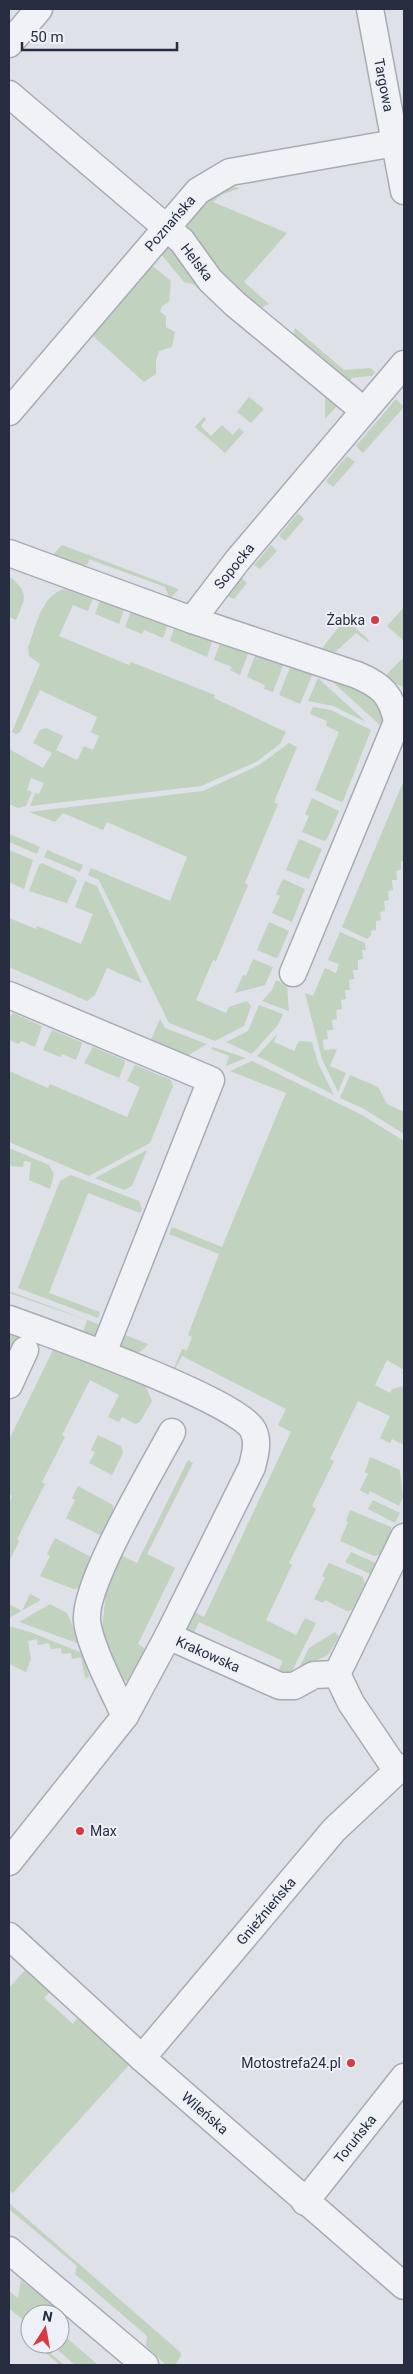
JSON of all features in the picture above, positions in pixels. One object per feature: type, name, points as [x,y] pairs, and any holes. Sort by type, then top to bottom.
[{"type":"street","points":[[9,44],[39,9]]},
{"type":"street","name":"Targowa","points":[[370,9],[404,191]]},
{"type":"street","name":"Helska","points":[[9,94],[182,241],[210,280],[235,304],[363,410]]},
{"type":"street","name":"Poznańska","points":[[9,412],[198,191],[230,172],[395,143]]},
{"type":"street","name":"Sopocka","points":[[192,620],[237,561],[363,410],[404,364]]},
{"type":"street","points":[[9,553],[192,620],[374,682],[387,692],[394,708],[397,722],[293,973]]},
{"type":"street","points":[[9,995],[211,1080],[103,1352]]},
{"type":"street","points":[[9,1319],[103,1352],[235,1413],[252,1428],[257,1445],[252,1467],[168,1636]]},
{"type":"street","points":[[9,1385],[25,1350]]},
{"type":"street","points":[[125,1716],[96,1652],[87,1620],[89,1603],[109,1552],[172,1432]]},
{"type":"street","points":[[338,1674],[404,1537]]},
{"type":"street","name":"Krakowska","points":[[9,1862],[125,1716],[168,1636],[280,1686],[294,1686],[314,1675],[338,1674]]},
{"type":"street","name":"Gnieźnieńska","points":[[142,2058],[334,1830],[400,1769],[351,1704],[338,1674]]},
{"type":"street","name":"Wileńska","points":[[9,1936],[142,2058],[305,2202],[404,2286]]},
{"type":"street","name":"Toruńska","points":[[305,2202],[404,2077]]},
{"type":"street","points":[[9,2250],[145,2365]]},
{"type":"green space","points":[[231,186],[240,188],[221,195],[213,202],[287,233],[244,282],[269,304],[259,309],[252,310],[185,230],[197,209]]},
{"type":"green space","points":[[168,241],[213,300],[193,284],[185,283],[160,253]]},
{"type":"green space","points":[[149,263],[171,281],[169,302],[162,306],[160,312],[166,316],[166,327],[175,332],[172,347],[159,351],[156,360],[156,374],[144,382],[92,335]]},
{"type":"green space","points":[[295,328],[344,370],[370,368],[375,372],[372,376],[352,378],[349,382],[293,335]]},
{"type":"green space","points":[[297,371],[335,401],[337,406],[325,419],[325,395]]},
{"type":"green space","points":[[249,397],[264,409],[251,423],[237,412]]},
{"type":"green space","points":[[396,399],[404,407],[363,453],[356,446]]},
{"type":"green space","points":[[204,417],[206,419],[201,426],[211,436],[222,425],[233,435],[239,428],[244,432],[225,453],[195,427]]},
{"type":"green space","points":[[347,456],[355,462],[333,487],[326,481]]},
{"type":"green space","points":[[298,513],[304,519],[285,541],[279,536]]},
{"type":"green space","points":[[62,545],[178,590],[170,599],[165,587],[89,559],[88,564],[78,567],[51,557]]},
{"type":"green space","points":[[271,545],[277,551],[260,569],[254,565]]},
{"type":"green space","points":[[9,576],[23,591],[24,596],[16,620],[9,617]]},
{"type":"green space","points":[[240,576],[247,583],[234,599],[220,593]]},
{"type":"green space","points":[[70,588],[94,595],[88,611],[73,605],[59,636],[129,665],[131,662],[215,695],[214,698],[286,732],[280,744],[256,762],[201,786],[30,806],[35,793],[39,794],[44,783],[31,778],[27,790],[32,792],[26,806],[18,808],[9,804],[9,749],[43,768],[52,753],[33,743],[40,730],[46,728],[63,736],[56,750],[77,760],[84,746],[93,750],[99,736],[91,732],[97,717],[40,690],[20,732],[16,734],[12,732],[40,664],[29,656],[28,648],[37,620],[53,595],[60,590]]},
{"type":"green space","points":[[101,598],[125,607],[119,624],[95,614]]},
{"type":"green space","points":[[404,607],[404,641],[387,626]]},
{"type":"green space","points":[[132,608],[169,622],[163,638],[144,630],[142,634],[125,627]]},
{"type":"green space","points":[[345,619],[369,640],[368,642],[356,633],[331,656],[319,656],[303,651],[306,642],[320,651]]},
{"type":"green space","points":[[175,625],[213,638],[207,657],[170,641]]},
{"type":"green space","points":[[221,641],[249,651],[240,675],[230,670],[232,667],[214,660]]},
{"type":"green space","points":[[256,653],[284,663],[273,692],[264,689],[265,685],[247,677]]},
{"type":"green space","points":[[404,657],[404,687],[388,681],[387,674]]},
{"type":"green space","points":[[291,665],[313,673],[300,704],[279,695]]},
{"type":"green space","points":[[324,674],[377,696],[383,719],[381,726]]},
{"type":"green space","points":[[318,678],[366,722],[333,706],[308,701]]},
{"type":"green space","points":[[313,707],[331,710],[371,730],[341,802],[315,790],[339,732],[326,726],[327,721],[310,714]]},
{"type":"green space","points":[[289,743],[297,747],[274,802],[278,804],[245,883],[248,885],[216,961],[213,960],[196,1000],[226,1013],[229,1007],[247,1001],[251,1006],[244,1026],[215,1041],[169,1023],[99,880],[88,875],[91,868],[170,901],[187,857],[107,822],[103,830],[63,813],[55,822],[29,812],[203,791],[259,765]]},
{"type":"green space","points":[[404,780],[404,861],[401,861],[401,870],[396,871],[397,880],[392,880],[393,890],[388,891],[389,900],[384,901],[385,911],[380,912],[381,920],[376,921],[376,930],[371,931],[371,935],[367,939],[342,927]]},
{"type":"green space","points":[[312,798],[339,811],[327,839],[324,841],[302,832],[309,816],[305,814]]},
{"type":"green space","points":[[9,834],[40,847],[37,854],[9,842]]},
{"type":"green space","points":[[299,839],[322,849],[309,879],[286,870]]},
{"type":"green space","points":[[9,850],[33,860],[24,889],[9,882]]},
{"type":"green space","points":[[47,850],[83,865],[80,872],[44,857]]},
{"type":"green space","points":[[42,863],[75,878],[77,881],[67,903],[29,891],[39,865]]},
{"type":"green space","points":[[283,879],[305,889],[292,922],[272,913],[280,896],[276,894]]},
{"type":"green space","points":[[85,881],[97,886],[142,983],[107,968],[95,995],[87,1001],[9,967],[9,918],[36,929],[37,926],[81,944],[93,914],[75,907]]},
{"type":"green space","points":[[269,922],[289,931],[276,958],[257,950]]},
{"type":"green space","points":[[340,932],[365,943],[366,950],[362,950],[363,959],[358,960],[358,970],[353,970],[354,979],[349,980],[350,990],[345,990],[346,999],[341,1000],[342,1009],[336,1010],[337,1019],[332,1020],[333,1030],[327,1030],[328,1039],[323,1040],[324,1050],[337,1049],[330,1066],[346,1073],[338,1092],[322,1059],[305,993],[313,996],[325,968],[336,973],[339,964],[328,960]]},
{"type":"green space","points":[[253,959],[273,967],[265,985],[235,993],[243,975],[246,976]]},
{"type":"green space","points":[[276,980],[287,985],[289,1011],[262,1001],[272,990]]},
{"type":"green space","points":[[259,1005],[283,1014],[278,1025],[252,1054],[226,1042],[248,1031]]},
{"type":"green space","points":[[13,1013],[42,1026],[35,1047],[21,1041],[19,1044],[9,1040],[9,1018]]},
{"type":"green space","points":[[160,1019],[165,1028],[207,1044],[182,1059],[150,1042]]},
{"type":"green space","points":[[52,1030],[81,1042],[76,1060],[62,1054],[60,1057],[43,1050]]},
{"type":"green space","points":[[277,1034],[274,1042],[294,1051],[299,1041],[312,1042],[318,1063],[334,1095],[257,1056]]},
{"type":"green space","points":[[93,1047],[124,1060],[125,1063],[119,1078],[84,1063]]},
{"type":"green space","points":[[213,1047],[246,1058],[226,1066],[229,1056],[211,1049]]},
{"type":"green space","points":[[252,1061],[362,1115],[404,1141],[404,1370],[387,1360],[375,1385],[390,1393],[392,1389],[403,1386],[404,1388],[404,1445],[392,1439],[390,1443],[380,1438],[390,1416],[358,1401],[330,1459],[334,1461],[312,1506],[316,1509],[289,1563],[292,1565],[266,1620],[296,1635],[305,1618],[316,1623],[292,1671],[288,1673],[279,1670],[283,1661],[199,1622],[192,1637],[184,1631],[190,1610],[204,1617],[291,1432],[278,1425],[286,1409],[182,1356],[173,1370],[182,1349],[187,1350],[192,1337],[188,1335],[219,1254],[169,1234],[172,1227],[222,1247],[286,1093],[230,1071]]},
{"type":"green space","points":[[135,1065],[171,1080],[173,1086],[150,1143],[89,1176],[9,1142],[9,1071],[48,1088],[50,1084],[127,1117],[140,1087],[127,1081]]},
{"type":"green space","points":[[350,1075],[378,1087],[387,1104],[404,1112],[404,1134],[364,1109],[340,1098]]},
{"type":"green space","points":[[9,1148],[49,1165],[54,1174],[50,1189],[29,1180],[31,1162],[24,1161],[23,1167],[9,1166]]},
{"type":"green space","points":[[147,1150],[132,1186],[124,1190],[95,1178]]},
{"type":"green space","points":[[71,1175],[139,1201],[142,1209],[140,1213],[88,1193],[49,1293],[100,1312],[98,1318],[18,1288],[60,1181]]},
{"type":"green space","points":[[9,1291],[101,1325],[92,1337],[82,1336],[87,1320],[9,1293]]},
{"type":"green space","points":[[9,1328],[142,1378],[152,1401],[140,1422],[135,1424],[122,1417],[119,1422],[108,1417],[119,1395],[90,1380],[62,1435],[65,1437],[42,1482],[45,1484],[17,1539],[19,1541],[9,1562],[9,1504],[12,1496],[9,1494],[9,1440],[53,1350],[35,1343],[18,1350],[9,1346]]},
{"type":"green space","points":[[118,1332],[148,1344],[138,1352],[128,1352],[121,1344]]},
{"type":"green space","points":[[98,1435],[121,1446],[123,1453],[112,1475],[89,1463],[95,1452],[91,1450]]},
{"type":"green space","points":[[370,1457],[400,1470],[403,1497],[399,1506],[370,1491],[368,1495],[360,1490],[368,1474],[365,1472]]},
{"type":"green space","points":[[188,1460],[193,1463],[147,1554],[175,1568],[138,1644],[147,1650],[129,1681],[118,1680],[102,1629],[107,1583],[120,1555],[137,1563]]},
{"type":"green space","points":[[78,1486],[113,1505],[115,1519],[102,1536],[66,1518],[75,1500],[72,1498]]},
{"type":"green space","points":[[373,1500],[400,1513],[395,1523],[368,1509]]},
{"type":"green space","points":[[350,1510],[391,1527],[392,1530],[380,1555],[374,1556],[340,1541],[348,1522],[346,1521]]},
{"type":"green space","points":[[55,1538],[91,1557],[93,1564],[79,1588],[73,1589],[40,1576],[50,1556],[47,1554]]},
{"type":"green space","points":[[351,1552],[376,1563],[370,1574],[345,1562]]},
{"type":"green space","points":[[329,1563],[363,1577],[365,1584],[352,1610],[347,1611],[325,1600],[323,1603],[314,1599],[325,1578],[322,1576]]},
{"type":"green space","points":[[30,1594],[40,1599],[39,1601],[22,1610]]},
{"type":"green space","points":[[9,1604],[22,1611],[9,1618]]},
{"type":"green space","points":[[50,1604],[67,1613],[79,1640],[77,1643],[19,1622]]},
{"type":"green space","points":[[9,1626],[30,1632],[82,1653],[89,1677],[85,1678],[81,1657],[72,1659],[71,1653],[62,1654],[61,1648],[51,1649],[49,1643],[38,1645],[37,1639],[28,1641],[31,1659],[26,1672],[9,1664]]},
{"type":"green space","points":[[335,1632],[339,1637],[328,1655],[299,1668],[309,1648]]},
{"type":"green space","points":[[25,1970],[50,1992],[44,1998],[73,2024],[77,2018],[130,2064],[13,2193],[9,2190],[9,1988]]},
{"type":"green space","points":[[9,2203],[180,2352],[181,2356],[175,2365],[166,2365],[146,2346],[147,2336],[75,2274],[77,2266],[9,2209]]},
{"type":"green space","points":[[21,2280],[52,2304],[20,2304],[20,2317],[9,2308],[9,2291],[18,2298]]},
{"type":"green space","points":[[70,2341],[98,2365],[75,2365],[62,2354],[70,2354]]},
{"type":"green space","points":[[47,2354],[51,2354],[64,2365],[60,2365]]},
{"type":"place","name":"Żabka","points":[[375,620]]},
{"type":"place","name":"Max","points":[[80,1831]]},
{"type":"place","name":"Motostrefa24.pl","points":[[351,2063]]}]
